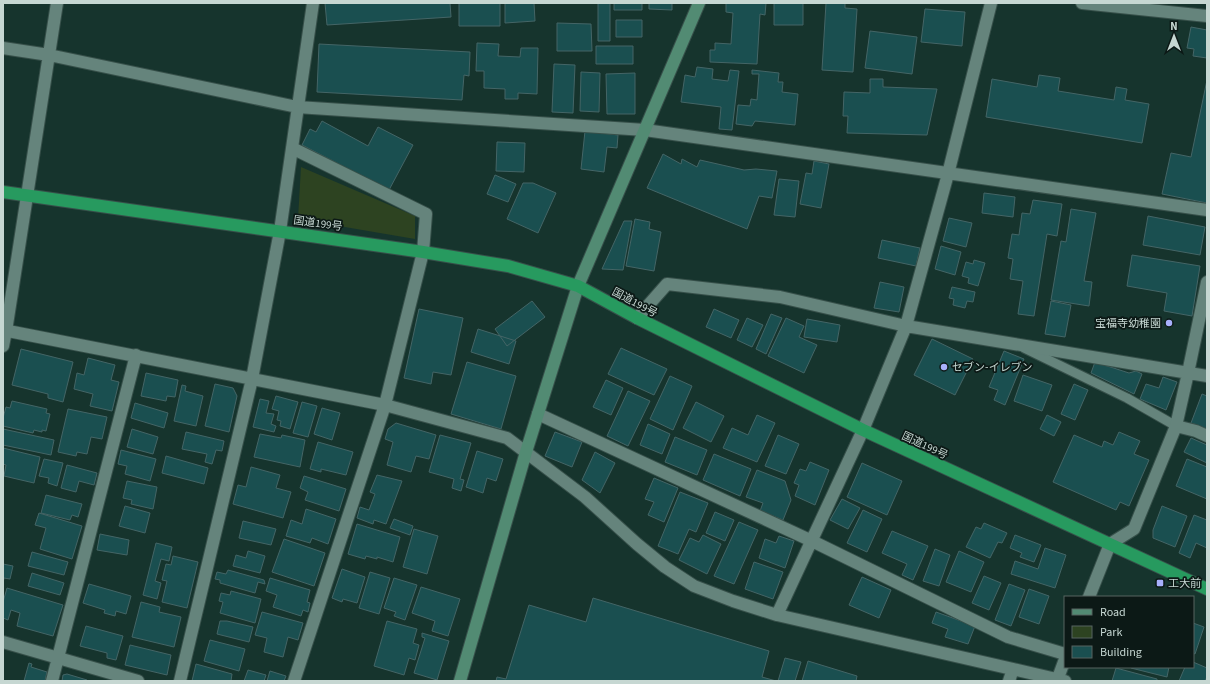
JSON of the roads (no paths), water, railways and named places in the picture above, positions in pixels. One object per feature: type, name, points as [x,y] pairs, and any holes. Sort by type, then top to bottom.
[{"type":"highway","name":"国道199号","points":[[3,192],[423,252],[508,266],[578,286],[637,318],[862,430],[1207,589]]},
{"type":"street","points":[[3,346],[57,3]]},
{"type":"street","points":[[180,681],[252,379],[280,231],[313,3]]},
{"type":"street","points":[[460,681],[526,452],[578,286],[699,3]]},
{"type":"street","points":[[777,615],[862,430],[906,326],[948,174],[991,3]]},
{"type":"street","points":[[1082,3],[1207,16]]},
{"type":"street","points":[[3,48],[49,55],[297,107],[645,130],[1207,210]]},
{"type":"street","points":[[292,148],[426,214],[423,252],[385,405],[294,681]]},
{"type":"street","points":[[1089,596],[1110,544],[1134,529],[1176,426],[1207,282]]},
{"type":"street","points":[[637,318],[667,284],[780,297],[906,326],[1207,376]]},
{"type":"street","points":[[5,331],[385,405],[507,438],[585,497],[636,544],[665,567],[694,586],[777,615],[1060,680],[1064,663]]},
{"type":"street","points":[[52,681],[136,356]]},
{"type":"street","points":[[538,414],[812,541],[1008,637],[1064,654]]},
{"type":"street","points":[[1176,426],[1196,431],[1207,436]]},
{"type":"street","points":[[3,642],[138,681]]},
{"type":"street","points":[[1009,681],[1013,669]]},
{"type":"lane","points":[[1016,344],[1127,398],[1176,426]]},
{"type":"place","name":"宝福寺幼稚園","points":[[1169,323]]},
{"type":"place","name":"セブン-イレブン","points":[[944,367]]},
{"type":"place","name":"工大前","points":[[1160,583]]}]
